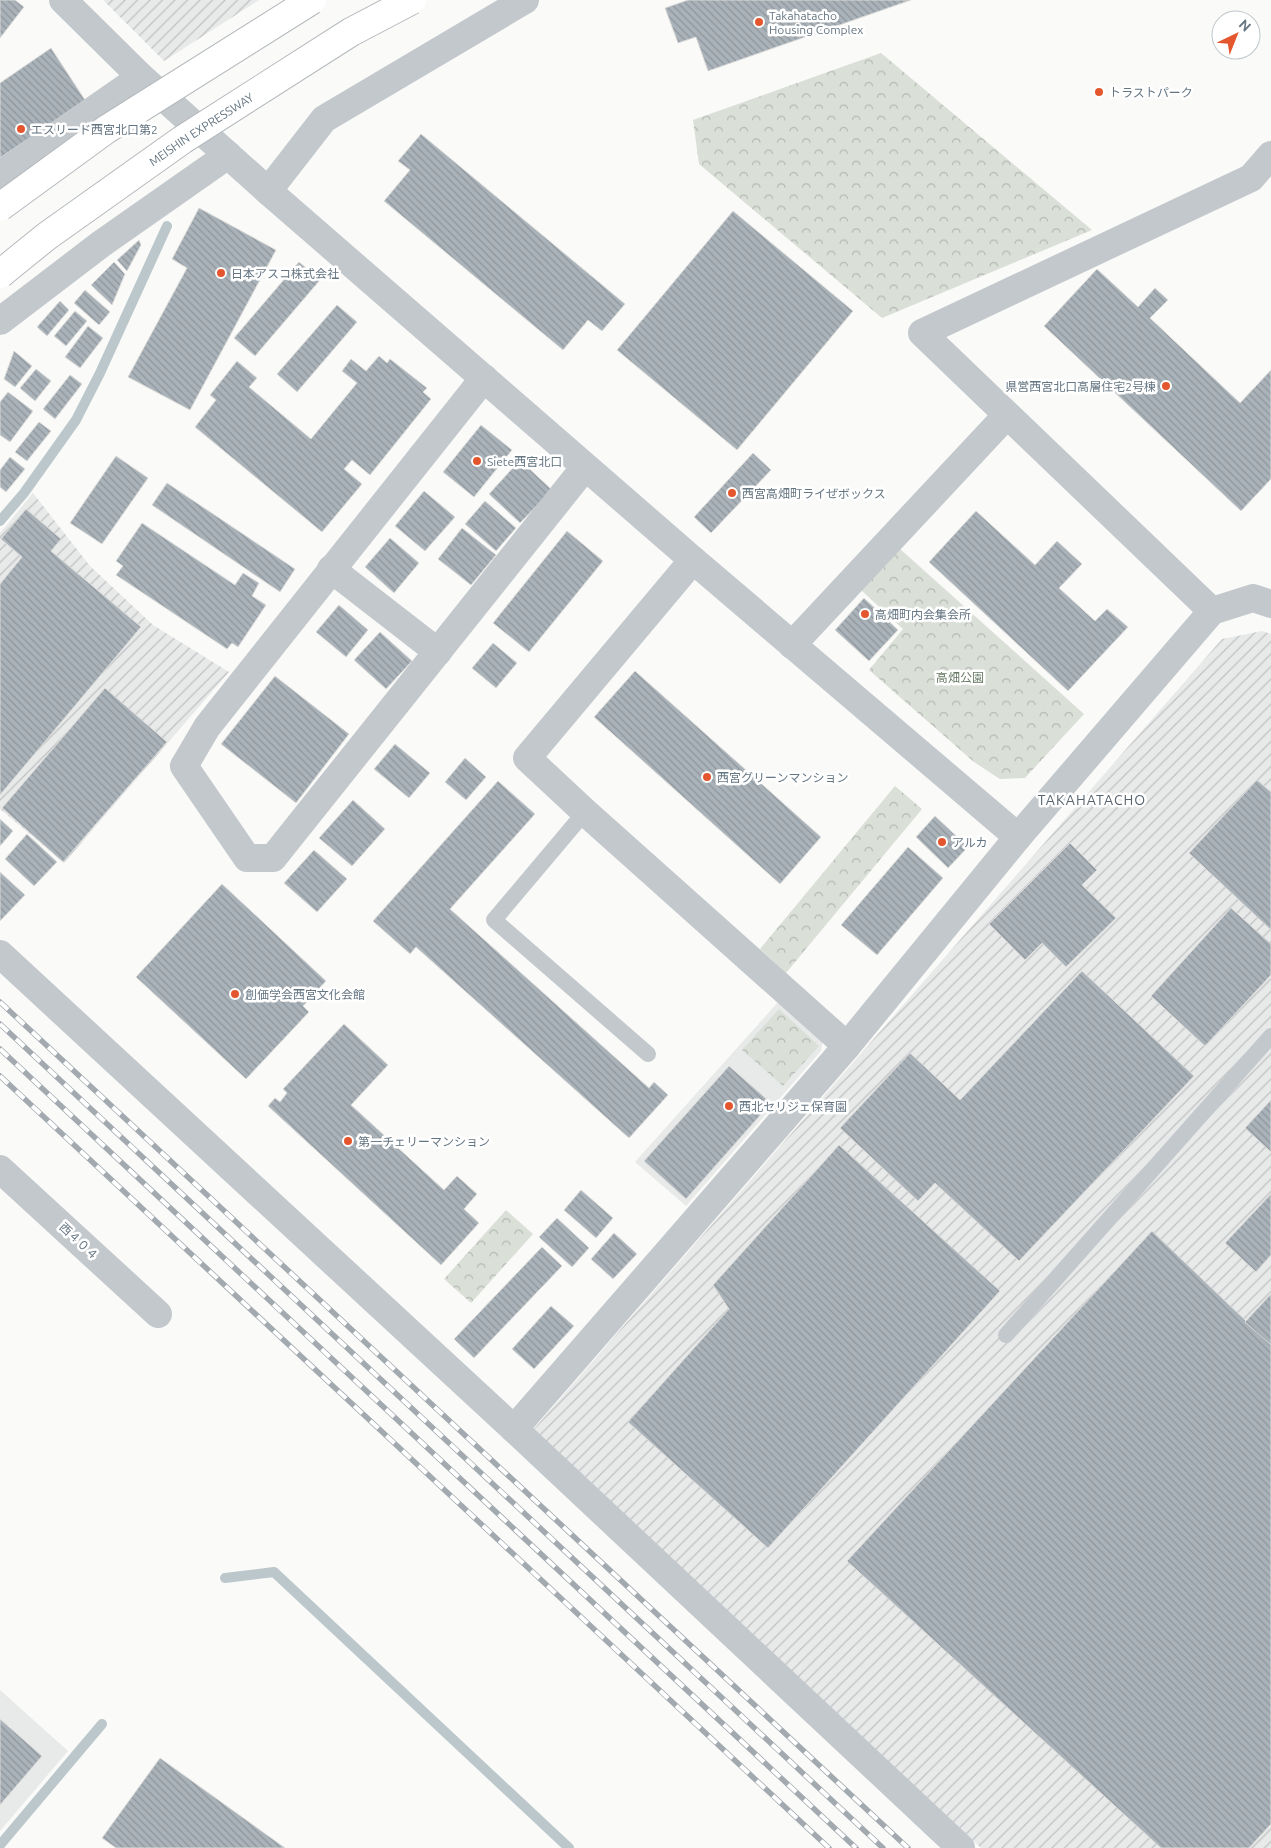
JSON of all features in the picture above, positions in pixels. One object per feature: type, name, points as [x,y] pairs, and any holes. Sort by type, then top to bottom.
[{"type":"highway","points":[[0,207],[107,129],[312,0]]},
{"type":"highway","name":"MEISHIN EXPRESSWAY","points":[[0,274],[47,236],[182,140],[351,32],[412,0]]},
{"type":"street","points":[[63,0],[141,77],[268,191],[692,560],[1018,837]]},
{"type":"street","points":[[268,191],[324,119],[524,0]]},
{"type":"street","points":[[0,175],[141,77]]},
{"type":"street","points":[[0,321],[101,244],[228,155]]},
{"type":"street","points":[[1212,612],[922,333],[1251,178],[1271,155]]},
{"type":"street","points":[[484,378],[207,727],[184,766],[247,858],[274,858],[585,467]]},
{"type":"street","points":[[792,645],[1006,414]]},
{"type":"street","points":[[692,560],[526,758],[847,1046]]},
{"type":"street","points":[[331,569],[438,652]]},
{"type":"street","points":[[514,1430],[847,1046],[1018,837],[1212,612],[1253,598],[1271,604]]},
{"type":"street","points":[[0,954],[514,1430],[961,1848]]},
{"type":"street","name":"西４０４","points":[[0,1169],[158,1314]]},
{"type":"lane","points":[[585,812],[494,920],[648,1054]]},
{"type":"lane","points":[[1006,1335],[1271,1036]]},
{"type":"shaded area","points":[[103,0],[259,0],[164,61]]},
{"type":"shaded area","points":[[33,493],[90,566],[153,625],[229,672],[64,863],[0,809],[0,533]]},
{"type":"shaded area","points":[[1262,631],[1271,634],[1271,1848],[981,1848],[532,1431],[1222,639]]},
{"type":"shaded area","name":"西北セリジェ保育園","points":[[779,1001],[823,1040],[821,1051],[686,1206],[635,1162]]},
{"type":"shaded area","points":[[0,1690],[68,1751],[0,1831]]},
{"type":"green space","points":[[881,53],[1092,230],[882,318],[699,164],[693,120]]},
{"type":"green space","name":"高畑公園","points":[[899,548],[1084,714],[1025,778],[1000,779],[974,762],[869,670],[903,629],[861,590]]},
{"type":"green space","points":[[895,786],[922,809],[786,973],[760,949]]},
{"type":"green space","points":[[779,1009],[819,1046],[783,1086],[742,1050]]},
{"type":"green space","points":[[506,1210],[533,1234],[471,1303],[444,1279]]},
{"type":"building","points":[[0,0],[15,0],[24,7],[0,38]]},
{"type":"building","name":"Takahatacho Housing Complex","points":[[688,0],[911,0],[708,71],[696,37],[678,43],[665,8]]},
{"type":"building","name":"エスリード西宮北口第2","points":[[51,48],[85,100],[0,158],[0,83]]},
{"type":"building","points":[[421,134],[625,304],[602,331],[588,320],[563,350],[384,201],[410,170],[398,161]]},
{"type":"building","points":[[199,208],[276,250],[190,410],[128,377],[187,268],[172,259]]},
{"type":"building","points":[[733,211],[853,311],[737,450],[617,350]]},
{"type":"building","points":[[139,240],[141,245],[127,271],[117,260]]},
{"type":"building","points":[[114,262],[125,274],[112,305],[91,285]]},
{"type":"building","points":[[299,262],[320,280],[255,356],[234,338]]},
{"type":"building","name":"県営西宮北口高層住宅2号棟","points":[[1097,269],[1138,307],[1155,288],[1168,300],[1150,318],[1240,403],[1271,370],[1271,479],[1241,511],[1044,326]]},
{"type":"building","points":[[85,290],[110,312],[99,325],[74,303]]},
{"type":"building","points":[[60,301],[69,310],[47,336],[37,327]]},
{"type":"building","points":[[337,305],[357,322],[297,392],[277,374]]},
{"type":"building","points":[[75,311],[87,321],[66,346],[54,336]]},
{"type":"building","points":[[88,326],[103,338],[80,368],[65,357]]},
{"type":"building","points":[[14,351],[32,366],[15,387],[4,379]]},
{"type":"building","points":[[379,356],[387,363],[390,359],[427,388],[423,392],[431,399],[370,475],[352,460],[344,469],[362,484],[322,532],[195,427],[216,400],[210,395],[237,361],[257,378],[249,387],[311,439],[357,383],[342,371],[351,359],[366,371]]},
{"type":"building","points":[[36,369],[51,381],[35,401],[20,388]]},
{"type":"building","points":[[70,375],[82,384],[55,419],[43,409]]},
{"type":"building","points":[[8,392],[33,411],[10,442],[0,435],[0,402]]},
{"type":"building","points":[[39,422],[51,431],[27,461],[15,452]]},
{"type":"building","name":"Siete西宮北口","points":[[481,425],[512,450],[474,497],[443,472]]},
{"type":"building","name":"西宮高畑町ライぜボックス","points":[[753,453],[771,470],[711,533],[694,517]]},
{"type":"building","points":[[116,456],[148,478],[102,544],[70,523]]},
{"type":"building","points":[[10,457],[25,469],[6,492],[0,487],[0,470]]},
{"type":"building","points":[[520,460],[552,490],[520,523],[489,494]]},
{"type":"building","points":[[167,483],[295,569],[280,592],[152,505]]},
{"type":"building","points":[[424,491],[455,517],[425,551],[395,526]]},
{"type":"building","points":[[485,501],[516,528],[496,551],[465,524]]},
{"type":"building","points":[[26,509],[61,539],[51,551],[141,627],[0,795],[0,584],[22,557],[1,539]]},
{"type":"building","points":[[976,511],[1035,565],[1057,541],[1082,564],[1059,588],[1095,621],[1107,609],[1128,627],[1068,691],[929,562]]},
{"type":"building","points":[[142,523],[235,585],[243,573],[259,583],[252,596],[266,605],[238,647],[232,643],[227,649],[116,575],[123,566],[116,561]]},
{"type":"building","points":[[462,528],[496,555],[471,585],[438,559]]},
{"type":"building","points":[[567,531],[603,561],[529,652],[493,623]]},
{"type":"building","points":[[390,538],[419,563],[394,593],[365,567]]},
{"type":"building","name":"高畑町内会集会所","points":[[864,598],[898,630],[869,661],[835,630]]},
{"type":"building","points":[[339,605],[368,630],[346,657],[316,632]]},
{"type":"building","points":[[380,632],[412,661],[386,689],[354,660]]},
{"type":"building","points":[[493,643],[517,663],[496,688],[472,668]]},
{"type":"building","name":"西宮グリーンマンション","points":[[635,671],[821,837],[780,884],[594,717]]},
{"type":"building","points":[[275,676],[349,734],[296,803],[221,744]]},
{"type":"building","points":[[105,688],[167,742],[63,862],[2,808]]},
{"type":"building","points":[[395,744],[430,773],[409,798],[374,769]]},
{"type":"building","points":[[465,758],[486,777],[466,800],[445,782]]},
{"type":"building","points":[[1257,780],[1271,792],[1271,930],[1189,853]]},
{"type":"building","points":[[498,781],[535,814],[450,909],[649,1088],[654,1082],[668,1095],[629,1138],[416,947],[410,954],[373,921]]},
{"type":"building","points":[[353,800],[385,829],[352,866],[319,838]]},
{"type":"building","name":"アルカ","points":[[935,816],[968,847],[948,868],[916,837]]},
{"type":"building","points":[[0,819],[13,831],[0,846]]},
{"type":"building","points":[[27,834],[57,862],[34,886],[5,859]]},
{"type":"building","points":[[1070,843],[1097,870],[1082,885],[1116,918],[1066,967],[1042,943],[1025,960],[989,924]]},
{"type":"building","points":[[908,847],[943,878],[877,955],[841,925]]},
{"type":"building","points":[[314,850],[347,879],[317,912],[284,883]]},
{"type":"building","points":[[0,872],[25,895],[0,921]]},
{"type":"building","name":"創価学会西宮文化会館","points":[[222,884],[326,981],[303,1006],[309,1012],[246,1079],[136,977]]},
{"type":"building","points":[[1231,908],[1271,944],[1271,975],[1205,1046],[1151,996]]},
{"type":"building","points":[[1082,971],[1194,1076],[1019,1261],[935,1183],[918,1201],[840,1128],[910,1053],[960,1100]]},
{"type":"building","name":"第一チェリーマンション","points":[[344,1024],[388,1065],[351,1105],[444,1190],[457,1176],[477,1194],[464,1209],[479,1223],[441,1265],[268,1106],[275,1098],[280,1102],[287,1093],[283,1089]]},
{"type":"building","points":[[729,1066],[771,1103],[686,1199],[644,1161]]},
{"type":"building","points":[[1271,1100],[1271,1152],[1245,1128]]},
{"type":"building","points":[[839,1145],[1000,1291],[768,1548],[628,1422],[729,1309],[713,1285]]},
{"type":"building","points":[[581,1190],[613,1218],[596,1238],[564,1210]]},
{"type":"building","points":[[1271,1194],[1271,1255],[1256,1272],[1225,1243]]},
{"type":"building","points":[[557,1218],[589,1248],[572,1267],[539,1237]]},
{"type":"building","points":[[1152,1231],[1271,1345],[1271,1824],[1249,1848],[1161,1848],[847,1561]]},
{"type":"building","points":[[614,1233],[637,1254],[613,1279],[591,1259]]},
{"type":"building","points":[[542,1247],[562,1266],[474,1358],[454,1339]]},
{"type":"building","points":[[1271,1294],[1271,1345],[1245,1322]]},
{"type":"building","points":[[551,1306],[574,1326],[534,1369],[512,1349]]},
{"type":"building","points":[[0,1719],[42,1756],[0,1805]]},
{"type":"building","points":[[160,1758],[285,1848],[116,1848],[102,1838]]},
{"type":"waterway","points":[[0,521],[24,493],[76,420],[100,373],[167,226]]},
{"type":"waterway","points":[[225,1578],[274,1572],[569,1848]]},
{"type":"waterway","points":[[0,1845],[102,1724]]},
{"type":"railway","points":[[0,1002],[908,1848]]},
{"type":"railway","points":[[0,1024],[883,1848]]},
{"type":"railway","points":[[0,1049],[856,1848]]},
{"type":"railway","points":[[0,1076],[829,1848]]},
{"type":"place","name":"Takahatacho Housing Complex","points":[[759,22]]},
{"type":"place","name":"トラストパーク","points":[[1099,92]]},
{"type":"place","name":"エスリード西宮北口第2","points":[[21,129]]},
{"type":"place","name":"日本アスコ株式会社","points":[[221,273]]},
{"type":"place","name":"県営西宮北口高層住宅2号棟","points":[[1166,386]]},
{"type":"place","name":"Siete西宮北口","points":[[477,461]]},
{"type":"place","name":"西宮高畑町ライぜボックス","points":[[732,493]]},
{"type":"place","name":"高畑町内会集会所","points":[[865,614]]},
{"type":"place","name":"西宮グリーンマンション","points":[[707,777]]},
{"type":"place","name":"アルカ","points":[[942,842]]},
{"type":"place","name":"創価学会西宮文化会館","points":[[235,994]]},
{"type":"place","name":"西北セリジェ保育園","points":[[729,1106]]},
{"type":"place","name":"第一チェリーマンション","points":[[348,1141]]},
{"type":"district","name":"TAKAHATACHO","points":[[1092,800]]}]
